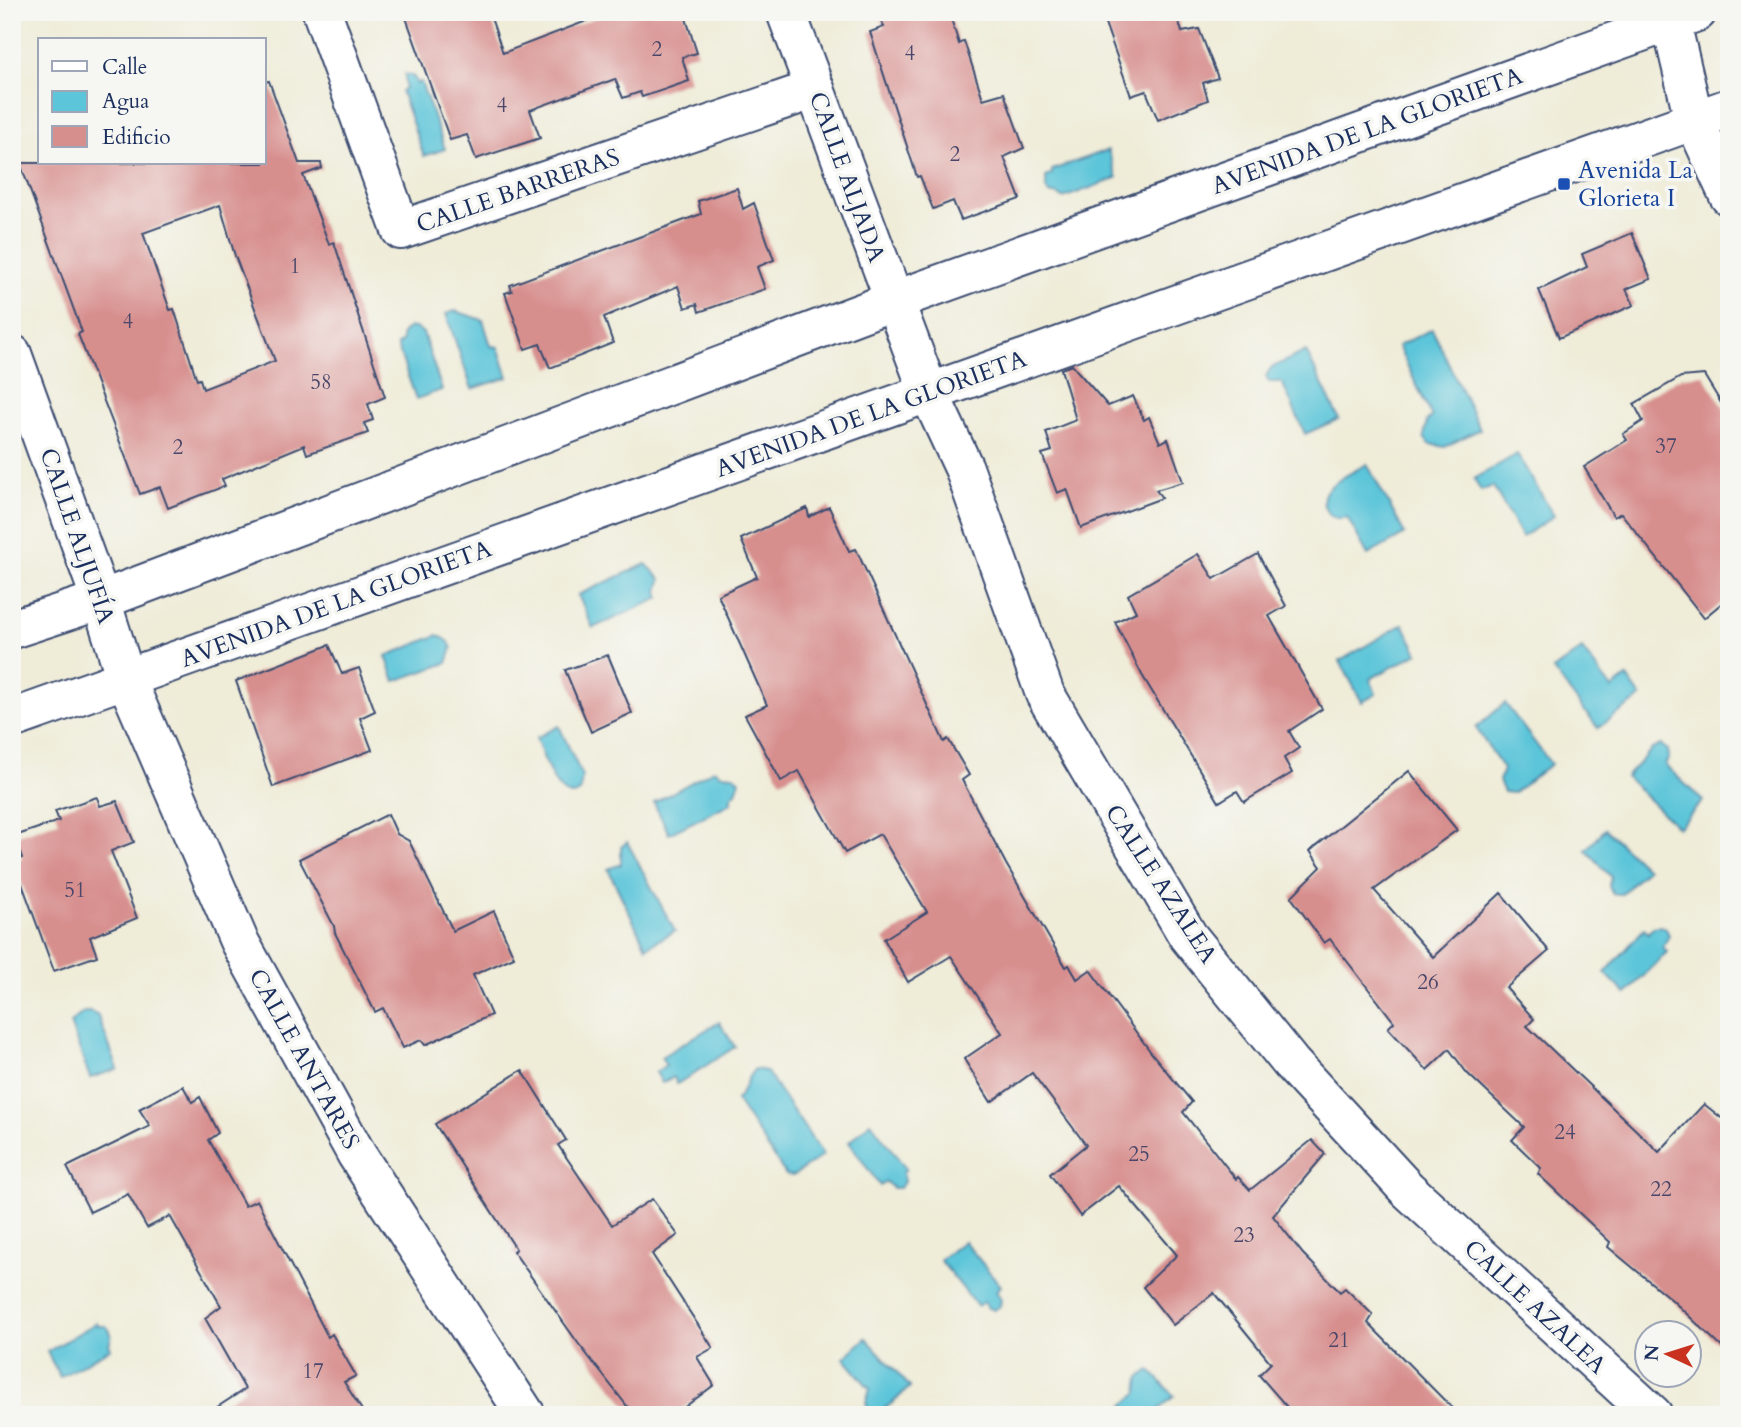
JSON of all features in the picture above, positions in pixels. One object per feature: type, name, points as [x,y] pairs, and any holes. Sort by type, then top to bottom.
[{"type":"street","name":"CALLE BARRERAS","points":[[322,12],[401,230],[815,89]]},
{"type":"street","name":"CALLE ALJADA","points":[[786,12],[909,342]]},
{"type":"street","points":[[1684,17],[1712,114],[1729,196]]},
{"type":"street","name":"AVENIDA DE LA GLORIETA","points":[[12,629],[101,600],[893,301],[1684,17]]},
{"type":"street","name":"AVENIDA DE LA GLORIETA","points":[[12,719],[1712,114]]},
{"type":"street","name":"CALLE AZALEA","points":[[909,342],[964,468],[1045,694],[1188,936],[1291,1063],[1407,1189],[1653,1415]]},
{"type":"street","name":"CALLE ALJUFÍA","points":[[12,354],[101,600],[126,679]]},
{"type":"street","name":"CALLE ANTARES","points":[[126,679],[239,941],[357,1155],[526,1415]]},
{"type":"water","points":[[405,74],[414,77],[417,84],[421,82],[445,149],[424,156],[401,91],[405,88]]},
{"type":"water","points":[[1108,150],[1117,178],[1063,198],[1049,193],[1046,189],[1046,177],[1052,174],[1052,170]]},
{"type":"water","points":[[455,311],[483,320],[491,346],[498,347],[508,377],[472,389],[446,314]]},
{"type":"water","points":[[409,327],[423,333],[442,390],[416,399],[397,345],[402,342],[402,334]]},
{"type":"water","points":[[1432,329],[1480,429],[1445,447],[1429,444],[1424,437],[1427,421],[1432,417],[1398,346]]},
{"type":"water","points":[[1306,351],[1339,419],[1305,434],[1282,382],[1269,382],[1266,376],[1271,368]]},
{"type":"water","points":[[1517,454],[1554,516],[1522,537],[1493,486],[1481,491],[1474,479]]},
{"type":"water","points":[[1367,464],[1405,534],[1368,555],[1347,517],[1330,515],[1323,499],[1333,484]]},
{"type":"water","points":[[646,564],[661,579],[658,592],[660,598],[593,628],[578,595]]},
{"type":"water","points":[[1403,624],[1418,653],[1370,679],[1376,694],[1362,702],[1340,661]]},
{"type":"water","points":[[438,635],[448,641],[452,648],[447,663],[395,681],[386,656]]},
{"type":"water","points":[[1582,649],[1612,689],[1627,677],[1641,697],[1598,728],[1553,670]]},
{"type":"water","points":[[1505,703],[1551,764],[1513,793],[1504,792],[1499,781],[1503,769],[1476,728]]},
{"type":"water","points":[[559,726],[582,776],[580,792],[572,795],[564,793],[552,777],[536,738]]},
{"type":"water","points":[[1661,745],[1668,750],[1669,757],[1665,765],[1703,801],[1678,828],[1626,777],[1652,749]]},
{"type":"water","points":[[715,769],[720,774],[734,775],[740,781],[731,797],[731,803],[669,834],[654,803]]},
{"type":"water","points":[[1605,829],[1647,869],[1622,894],[1613,894],[1609,886],[1611,877],[1586,850]]},
{"type":"water","points":[[627,842],[675,931],[646,947],[608,869],[621,864],[621,847]]},
{"type":"water","points":[[1661,926],[1669,935],[1663,947],[1667,952],[1626,994],[1605,973],[1644,929],[1648,933],[1653,927]]},
{"type":"water","points":[[84,1012],[98,1016],[118,1069],[90,1078],[70,1023]]},
{"type":"water","points":[[719,1022],[735,1047],[677,1084],[674,1077],[662,1083],[656,1072],[666,1065],[661,1057]]},
{"type":"water","points":[[755,1069],[766,1071],[823,1155],[793,1176],[786,1175],[736,1100]]},
{"type":"water","points":[[871,1122],[906,1169],[903,1173],[904,1182],[899,1188],[893,1188],[886,1182],[880,1186],[849,1142]]},
{"type":"water","points":[[964,1241],[1001,1286],[996,1291],[1001,1299],[1000,1306],[994,1310],[988,1308],[984,1302],[977,1306],[940,1260]]},
{"type":"water","points":[[96,1323],[106,1326],[110,1331],[111,1348],[60,1377],[47,1352]]},
{"type":"water","points":[[866,1338],[910,1387],[891,1404],[875,1411],[869,1411],[866,1402],[870,1389],[844,1358]]},
{"type":"water","points":[[1150,1370],[1174,1396],[1153,1415],[1114,1415],[1138,1392],[1140,1377]]},
{"type":"building","points":[[404,12],[489,12],[503,53],[610,12],[684,12],[697,53],[682,57],[689,81],[642,97],[640,92],[623,98],[615,79],[530,110],[540,138],[476,159],[467,135],[450,140]]},
{"type":"building","points":[[878,12],[949,12],[959,44],[964,41],[983,99],[1004,93],[1024,148],[1004,157],[1020,199],[961,220],[953,201],[933,209],[920,176],[917,177],[870,32],[884,27]]},
{"type":"building","points":[[1101,12],[1176,12],[1182,32],[1199,29],[1218,78],[1203,83],[1208,100],[1158,120],[1146,91],[1131,96]]},
{"type":"building","points":[[269,81],[299,163],[321,163],[322,168],[303,175],[329,244],[334,242],[385,397],[368,404],[373,420],[364,423],[368,433],[307,454],[304,445],[222,479],[225,486],[168,508],[160,487],[140,494],[78,334],[82,332],[20,163],[266,164],[266,82]],"holes":[[[220,205],[235,256],[275,361],[203,389],[200,379],[197,380],[174,309],[170,310],[143,233]]]},
{"type":"building","points":[[737,188],[743,209],[754,203],[774,260],[757,267],[765,289],[699,312],[697,304],[685,308],[678,286],[604,317],[613,343],[550,368],[540,344],[525,349],[505,293],[512,291],[510,285],[701,214],[698,201]]},
{"type":"building","points":[[1632,233],[1651,279],[1626,289],[1634,305],[1559,338],[1539,290],[1587,267],[1582,254]]},
{"type":"building","points":[[1072,365],[1108,406],[1133,396],[1144,420],[1149,417],[1160,443],[1168,439],[1183,482],[1156,490],[1162,498],[1081,528],[1067,489],[1057,493],[1042,454],[1052,451],[1046,432],[1076,420],[1061,369]]},
{"type":"building","points":[[1704,375],[1729,416],[1729,597],[1704,618],[1621,513],[1614,517],[1584,467],[1627,440],[1623,434],[1643,421],[1634,404],[1681,377]]},
{"type":"building","points":[[829,507],[849,551],[856,549],[944,742],[948,739],[969,775],[962,780],[1006,864],[1066,967],[1069,965],[1077,979],[1090,970],[1153,1055],[1192,1102],[1183,1112],[1236,1179],[1238,1177],[1250,1190],[1312,1140],[1325,1154],[1273,1216],[1303,1254],[1340,1292],[1345,1288],[1373,1315],[1368,1323],[1459,1415],[1294,1415],[1259,1375],[1271,1363],[1214,1293],[1173,1325],[1143,1287],[1177,1255],[1119,1186],[1080,1216],[1050,1174],[1086,1145],[1032,1073],[991,1102],[964,1059],[1002,1033],[951,956],[908,982],[884,939],[927,912],[880,834],[845,853],[799,771],[781,781],[745,715],[767,705],[718,595],[757,577],[741,539],[807,508],[809,517]]},
{"type":"building","points":[[1198,554],[1214,579],[1258,554],[1286,606],[1269,616],[1322,709],[1289,731],[1299,748],[1284,758],[1292,773],[1244,802],[1237,791],[1219,802],[1142,675],[1115,622],[1136,612],[1128,595]]},
{"type":"building","points":[[329,645],[342,674],[359,668],[375,711],[360,718],[372,750],[273,787],[236,681]]},
{"type":"building","points":[[608,655],[632,713],[591,732],[565,670]]},
{"type":"building","points":[[1409,771],[1457,830],[1374,890],[1433,957],[1501,893],[1549,951],[1506,988],[1534,1019],[1527,1026],[1659,1152],[1704,1104],[1729,1124],[1729,1354],[1702,1328],[1702,1318],[1691,1318],[1608,1247],[1610,1242],[1538,1174],[1541,1168],[1512,1140],[1524,1127],[1467,1073],[1449,1049],[1427,1070],[1388,1028],[1394,1022],[1330,939],[1324,943],[1291,897],[1321,867],[1310,851]]},
{"type":"building","points":[[97,797],[100,806],[117,801],[134,842],[111,851],[137,918],[90,937],[97,956],[54,971],[14,862],[22,858],[15,836],[59,821],[55,811]]},
{"type":"building","points":[[388,814],[397,834],[409,841],[453,931],[494,911],[514,957],[473,975],[491,1015],[425,1045],[421,1040],[403,1048],[383,1008],[375,1012],[299,859]]},
{"type":"building","points":[[522,1070],[566,1140],[558,1145],[612,1225],[652,1199],[678,1235],[652,1254],[713,1348],[697,1357],[714,1385],[674,1415],[634,1415],[578,1343],[513,1251],[516,1249],[435,1124]]},
{"type":"building","points":[[183,1086],[192,1102],[200,1097],[218,1133],[208,1140],[245,1206],[257,1200],[328,1337],[332,1334],[356,1376],[344,1382],[365,1415],[205,1415],[245,1389],[205,1318],[221,1306],[170,1216],[147,1228],[128,1194],[90,1212],[67,1167],[150,1126],[139,1109]]},
{"type":"place","name":"Avenida La Glorieta I","points":[[1564,184]]}]
